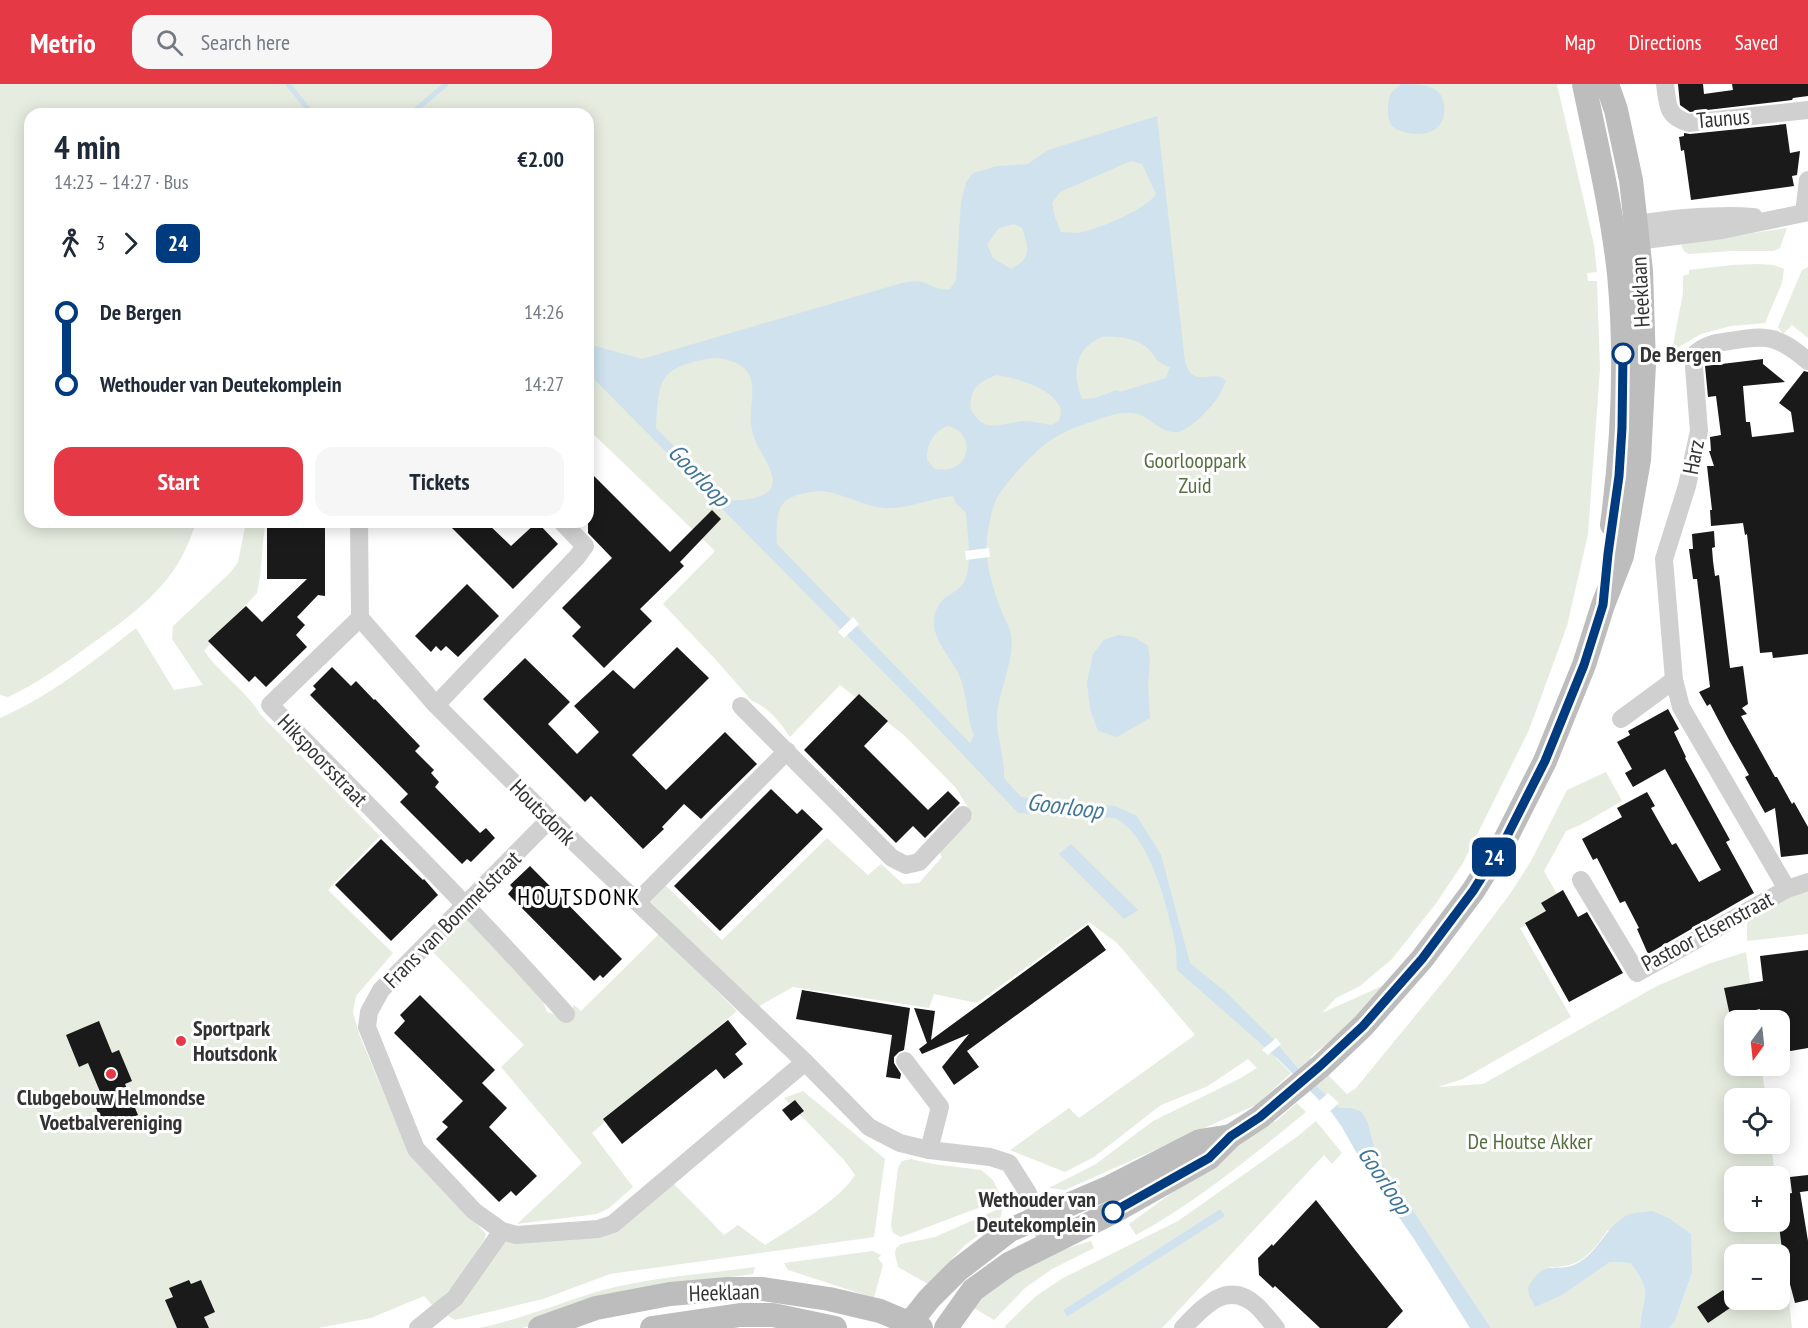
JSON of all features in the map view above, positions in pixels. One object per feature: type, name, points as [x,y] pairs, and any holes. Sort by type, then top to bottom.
[{"type":"main road","name":"Heeklaan","points":[[1584,84],[1613,234],[1623,354],[1619,476],[1603,605]]},
{"type":"main road","name":"Heeklaan","points":[[946,1328],[973,1290],[1009,1264],[1122,1207],[1209,1158],[1231,1136],[1290,1093],[1363,1026],[1422,959],[1473,891],[1504,842],[1545,761],[1584,665],[1603,605],[1622,556],[1640,460],[1644,364],[1641,270],[1631,180],[1616,110],[1607,84]]},
{"type":"main road","name":"Heeklaan","points":[[540,1328],[596,1308],[670,1294],[728,1289],[763,1289],[829,1299],[880,1311],[912,1326],[958,1270],[1010,1230],[1110,1187],[1200,1141],[1231,1136]]},
{"type":"main road","name":"Heeklaan","points":[[652,1328],[740,1315],[773,1315],[836,1328]]},
{"type":"street","name":"Taunus","points":[[1665,84],[1669,111],[1677,119],[1689,123],[1808,110]]},
{"type":"street","points":[[1613,234],[1722,230],[1806,213],[1808,180]]},
{"type":"street","name":"Harz","points":[[1787,888],[1680,707],[1674,680],[1664,559],[1687,486],[1699,431],[1695,354],[1704,346],[1754,336],[1767,337],[1790,346],[1808,361]]},
{"type":"street","points":[[359,528],[360,618]]},
{"type":"street","points":[[436,705],[585,546],[568,528]]},
{"type":"street","name":"Houtsdonk","points":[[360,618],[436,705],[550,819],[805,1062]]},
{"type":"street","name":"Hikspoorsstraat","points":[[360,618],[270,705],[464,906]]},
{"type":"street","points":[[1621,719],[1674,680]]},
{"type":"street","points":[[741,706],[892,858],[906,865],[919,862],[963,815]]},
{"type":"street","points":[[637,902],[787,751]]},
{"type":"street","name":"Frans van Bommelstraat","points":[[550,819],[381,990],[369,1012],[367,1027],[417,1149],[474,1211],[502,1231],[516,1235],[598,1229],[613,1224],[805,1062]]},
{"type":"street","name":"Pastoor Elsenstraat","points":[[1581,880],[1637,973],[1787,888],[1808,882]]},
{"type":"street","points":[[464,906],[504,945],[566,1014]]},
{"type":"street","points":[[805,1062],[869,1127],[900,1143],[929,1150],[990,1157],[1008,1163],[1028,1192],[1036,1217],[1049,1242]]},
{"type":"street","points":[[905,1062],[940,1107],[929,1150]]},
{"type":"street","points":[[418,1328],[455,1298],[502,1231]]},
{"type":"street","points":[[1183,1328],[1201,1309],[1216,1298],[1238,1294],[1257,1306],[1276,1328]]},
{"type":"green space","name":"Goorlooppark Zuid","points":[[0,84],[1557,84],[1594,245],[1597,272],[1587,273],[1588,281],[1597,281],[1600,369],[1588,534],[1567,626],[1529,730],[1463,863],[1437,902],[1392,959],[1360,986],[1336,998],[1322,1013],[1391,982],[1346,1028],[1310,1057],[1347,1094],[1356,1088],[1451,972],[1510,894],[1531,861],[1567,790],[1606,772],[1622,801],[1566,831],[1544,871],[1563,905],[1520,928],[1571,1017],[1463,1079],[1438,1087],[1483,1084],[1657,986],[1708,964],[1746,952],[1754,1010],[1724,1010],[1724,1076],[1763,1076],[1764,1088],[1724,1088],[1724,1154],[1772,1154],[1774,1166],[1724,1166],[1724,1232],[1781,1232],[1783,1244],[1724,1244],[1724,1310],[1790,1310],[1792,1328],[1669,1328],[1675,1321],[1692,1273],[1608,1230],[1584,1258],[1570,1265],[1550,1267],[1564,1294],[1610,1262],[1630,1263],[1642,1281],[1645,1294],[1640,1328],[1491,1328],[1377,1156],[1368,1123],[1352,1108],[1340,1108],[1283,1051],[1276,1058],[1291,1073],[1256,1105],[1065,1190],[1049,1188],[1096,1164],[1153,1121],[1257,1068],[1248,1059],[1208,1086],[1161,1105],[1094,1157],[1065,1172],[1010,1150],[1069,1108],[1079,1118],[1195,1035],[1117,943],[1089,922],[977,1003],[934,994],[929,1008],[793,987],[756,1008],[646,897],[662,882],[722,940],[827,838],[868,875],[881,864],[903,884],[919,883],[942,857],[938,849],[973,816],[956,788],[905,736],[840,685],[790,737],[774,716],[752,701],[663,604],[715,551],[594,435],[594,108],[24,108],[24,528],[194,528],[173,572],[136,610],[80,652],[8,697],[0,695]]},
{"type":"green space","points":[[1787,228],[1780,248],[1774,251],[1689,254],[1684,251],[1681,244]]},
{"type":"green space","points":[[1759,264],[1774,265],[1784,269],[1782,283],[1765,323],[1731,326],[1701,334],[1672,351],[1683,293],[1683,276],[1689,274],[1689,270]]},
{"type":"green space","points":[[1808,267],[1808,338],[1792,325],[1783,334],[1778,327],[1802,270]]},
{"type":"green space","name":"Sportpark Houtsdonk","points":[[245,528],[264,528],[257,593],[204,651],[248,697],[260,714],[380,836],[328,890],[393,953],[356,996],[353,1012],[359,1034],[407,1149],[486,1234],[485,1238],[457,1283],[433,1306],[424,1296],[371,1318],[318,1328],[0,1328],[0,718],[54,689],[136,628],[174,690],[203,685],[172,639],[173,626],[230,573],[238,562]]},
{"type":"green space","points":[[1808,887],[1808,934],[1747,941],[1747,919]]},
{"type":"green space","points":[[463,915],[543,1001],[547,1012],[563,1017],[570,1013],[574,1005],[581,1011],[659,934],[737,1011],[592,1133],[633,1187],[609,1208],[597,1214],[517,1224],[582,1163],[501,1067],[524,1045],[429,948]]},
{"type":"green space","points":[[803,1091],[885,1159],[874,1237],[610,1274],[543,1299],[455,1320],[448,1316],[458,1307],[505,1240],[595,1232],[667,1177],[724,1235],[738,1225],[765,1245],[827,1204],[855,1175],[844,1160],[784,1098]]},
{"type":"green space","points":[[1297,1103],[1306,1112],[1203,1193],[1136,1235],[1129,1224],[1272,1120],[1275,1122]]},
{"type":"green space","points":[[1316,1121],[1342,1153],[1332,1164],[1324,1155],[1162,1328],[1005,1328],[1036,1296],[1063,1278],[1178,1221]],"holes":[[[1220,1209],[1224,1216],[1067,1317],[1063,1310]]]},
{"type":"green space","points":[[911,1159],[981,1170],[993,1180],[1002,1199],[901,1237],[893,1233],[891,1225],[898,1168],[902,1161]]},
{"type":"green space","points":[[1003,1207],[1000,1219],[964,1246],[928,1284],[898,1267],[895,1254],[896,1248],[901,1244],[935,1237]]},
{"type":"green space","points":[[1091,1241],[1094,1248],[1052,1269],[1025,1288],[994,1320],[974,1308],[980,1298],[1033,1259]]},
{"type":"green space","points":[[873,1251],[881,1255],[878,1258],[883,1265],[874,1298],[788,1270],[784,1263]]},
{"type":"green space","points":[[755,1267],[753,1274],[673,1285],[522,1328],[479,1328],[603,1290],[659,1279]]},
{"type":"water","points":[[1401,84],[1422,85],[1435,89],[1439,93],[1444,105],[1444,114],[1439,126],[1428,133],[1412,134],[1392,126],[1388,115],[1390,94]]},
{"type":"water","points":[[1157,116],[1185,362],[1189,371],[1194,375],[1216,376],[1226,381],[1211,406],[1200,418],[1182,431],[1165,430],[1138,414],[1128,413],[1106,417],[1065,432],[1035,453],[999,494],[987,537],[987,558],[997,600],[1009,629],[1012,644],[997,715],[1004,778],[1021,797],[1115,806],[1137,816],[1161,855],[1190,963],[1227,993],[1298,1068],[1340,1108],[1352,1108],[1362,1112],[1368,1123],[1377,1156],[1491,1328],[1470,1328],[1414,1239],[1366,1170],[1332,1113],[1276,1057],[1177,970],[1175,942],[1162,891],[1147,855],[1138,839],[1127,827],[1115,818],[1018,813],[914,703],[594,379],[594,346],[642,359],[902,283],[920,281],[939,288],[950,289],[956,280],[961,202],[966,182],[973,173],[997,166],[1028,164],[1048,150]],"holes":[[[1131,161],[1142,164],[1156,194],[1142,207],[1119,219],[1076,233],[1061,232],[1052,203],[1060,192]],[[1014,224],[1022,228],[1027,247],[1026,257],[1011,269],[993,258],[987,244],[999,228]],[[1102,337],[1119,337],[1140,343],[1164,365],[1170,367],[1166,378],[1120,392],[1117,390],[1095,398],[1082,399],[1077,380],[1078,363],[1081,355],[1093,342]],[[712,358],[725,359],[743,367],[750,376],[752,382],[751,424],[758,446],[772,475],[773,483],[765,494],[750,499],[727,500],[656,428],[659,397],[665,378],[681,366]],[[996,375],[1022,381],[1049,394],[1060,407],[1059,421],[1052,425],[1024,421],[992,426],[981,422],[970,407],[972,395],[979,384]],[[948,426],[963,436],[966,452],[963,460],[957,466],[935,469],[927,460],[928,449],[934,435]],[[821,491],[837,494],[884,508],[910,506],[953,496],[956,503],[966,513],[969,550],[966,578],[958,589],[941,602],[935,614],[934,629],[963,685],[974,735],[970,743],[777,544],[777,519],[783,504],[797,495]]]},
{"type":"water","points":[[1118,635],[1134,637],[1148,646],[1150,718],[1117,737],[1098,731],[1090,709],[1087,682],[1093,654],[1104,640]]},
{"type":"water","points":[[1071,844],[1138,910],[1124,919],[1059,854]]},
{"type":"water","points":[[1220,1209],[1225,1216],[1067,1317],[1063,1310]]},
{"type":"water","points":[[1653,1211],[1670,1219],[1691,1234],[1692,1273],[1675,1321],[1669,1328],[1640,1328],[1645,1294],[1642,1281],[1630,1263],[1610,1262],[1564,1294],[1535,1307],[1528,1288],[1539,1273],[1549,1268],[1576,1264],[1591,1253],[1608,1231],[1622,1219],[1633,1213]]},
{"type":"pier","points":[[989,548],[990,557],[966,560],[965,551]]},
{"type":"pier","points":[[853,617],[859,624],[844,638],[838,632]]},
{"type":"pier","points":[[1276,1038],[1281,1044],[1268,1055],[1262,1050]]},
{"type":"pier","points":[[1328,1093],[1339,1103],[1328,1113],[1317,1103]]},
{"type":"building","points":[[1678,84],[1703,84],[1704,94],[1733,90],[1732,84],[1808,84],[1808,96],[1792,100],[1690,112],[1680,105]]},
{"type":"building","points":[[1786,124],[1790,153],[1800,151],[1797,175],[1792,176],[1794,186],[1691,200],[1684,150],[1681,151],[1679,137],[1684,136],[1684,133]]},
{"type":"building","points":[[1763,359],[1763,364],[1785,382],[1743,386],[1746,422],[1750,422],[1752,437],[1794,432],[1791,412],[1779,403],[1804,371],[1808,372],[1808,654],[1773,658],[1772,652],[1760,653],[1747,534],[1745,535],[1743,523],[1711,526],[1710,510],[1712,510],[1707,466],[1714,466],[1709,451],[1711,451],[1710,437],[1721,435],[1716,396],[1708,397],[1705,366]]},
{"type":"building","points":[[594,476],[670,552],[712,510],[721,519],[680,562],[684,566],[640,609],[652,621],[604,668],[572,636],[581,627],[562,608],[612,558],[588,533],[588,528],[594,528]]},
{"type":"building","points":[[267,528],[325,528],[325,596],[318,595],[297,617],[305,625],[296,635],[307,647],[266,687],[255,676],[249,682],[208,641],[246,606],[262,622],[307,579],[267,579]]},
{"type":"building","points":[[452,528],[492,528],[511,546],[530,528],[543,528],[558,544],[513,589]]},
{"type":"building","points":[[1714,531],[1713,561],[1715,576],[1719,575],[1730,668],[1743,666],[1748,704],[1742,708],[1747,714],[1741,716],[1775,777],[1792,804],[1794,802],[1808,827],[1808,854],[1781,857],[1775,808],[1765,813],[1745,777],[1749,775],[1710,704],[1707,706],[1699,692],[1710,687],[1697,579],[1693,579],[1689,549],[1693,549],[1692,534]]},
{"type":"building","points":[[467,584],[499,616],[458,657],[446,646],[441,651],[436,646],[431,652],[415,636]]},
{"type":"building","points":[[677,647],[709,678],[632,755],[666,790],[725,732],[757,764],[701,819],[684,804],[662,827],[664,829],[643,849],[591,796],[585,802],[483,699],[525,658],[570,702],[548,724],[577,754],[599,732],[574,706],[613,670],[634,689]]},
{"type":"building","points":[[332,667],[351,686],[356,681],[420,746],[415,751],[434,770],[431,773],[439,782],[435,787],[480,833],[486,828],[495,838],[471,862],[467,859],[462,864],[400,802],[408,794],[310,695],[316,689],[313,686]]},
{"type":"building","points":[[859,694],[888,721],[864,746],[928,810],[948,791],[960,803],[925,838],[913,826],[896,843],[804,750]]},
{"type":"building","points":[[1668,709],[1679,729],[1674,732],[1685,758],[1730,840],[1726,842],[1754,893],[1648,954],[1637,929],[1639,928],[1625,901],[1620,903],[1597,858],[1593,860],[1582,839],[1622,817],[1617,808],[1647,792],[1655,806],[1651,808],[1672,845],[1676,843],[1699,882],[1721,870],[1665,769],[1633,787],[1625,773],[1632,769],[1617,742],[1630,735],[1628,731]]},
{"type":"building","points":[[771,789],[797,814],[802,809],[823,829],[720,931],[674,886]]},
{"type":"building","points":[[381,839],[438,895],[391,941],[335,885]]},
{"type":"building","points":[[530,866],[622,959],[603,978],[600,975],[594,981],[508,894],[513,888],[510,885]]},
{"type":"building","points":[[1563,890],[1578,917],[1587,912],[1623,973],[1569,1002],[1525,923],[1546,911],[1541,903]]},
{"type":"building","points":[[1088,925],[1106,950],[967,1051],[979,1067],[954,1085],[942,1067],[969,1034],[922,1054],[919,1049],[927,1043],[914,1008],[935,1011],[931,1040]]},
{"type":"building","points":[[1808,950],[1808,1048],[1790,1051],[1790,1010],[1729,1010],[1724,988],[1763,981],[1760,956]]},
{"type":"building","points":[[802,990],[910,1008],[904,1050],[894,1057],[894,1063],[901,1074],[900,1079],[886,1077],[892,1035],[796,1019]]},
{"type":"building","points":[[420,995],[495,1070],[482,1083],[507,1108],[489,1127],[537,1176],[516,1196],[511,1191],[499,1202],[436,1139],[448,1127],[442,1122],[463,1101],[394,1033],[405,1021],[400,1015]]},
{"type":"building","points":[[728,1020],[747,1044],[735,1054],[743,1064],[724,1079],[716,1069],[622,1144],[603,1119]]},
{"type":"building","name":"Clubgebouw Helmondse Voetbalvereniging","points":[[99,1021],[112,1053],[119,1050],[132,1081],[125,1084],[138,1115],[104,1129],[92,1097],[101,1094],[88,1063],[79,1067],[66,1035]]},
{"type":"building","points":[[795,1100],[804,1111],[791,1121],[782,1110]]},
{"type":"building","points":[[1808,1175],[1808,1191],[1800,1192],[1808,1241],[1808,1300],[1795,1303],[1790,1284],[1790,1244],[1781,1244],[1780,1232],[1790,1232],[1790,1193],[1792,1193],[1790,1177]]},
{"type":"building","points":[[1316,1200],[1403,1311],[1387,1328],[1320,1328],[1275,1286],[1273,1288],[1259,1275],[1258,1258],[1272,1244],[1273,1246]]},
{"type":"building","points":[[189,1280],[191,1284],[201,1280],[215,1312],[204,1317],[209,1328],[177,1328],[165,1300],[173,1297],[169,1288]]},
{"type":"building","points":[[1723,1290],[1724,1292],[1724,1310],[1727,1310],[1708,1323],[1697,1307]]},
{"type":"waterway","name":"Goorloop","points":[[288,84],[307,108]]},
{"type":"waterway","points":[[418,108],[446,84]]},
{"type":"bus line","name":"24","points":[[1113,1212],[1209,1158],[1231,1136],[1290,1093],[1363,1026],[1422,959],[1473,891],[1504,842],[1545,761],[1584,665],[1603,605],[1619,476],[1623,354]]},
{"type":"place","name":"De Bergen","points":[[1623,354]]},
{"type":"place","name":"Sportpark Houtsdonk","points":[[181,1041]]},
{"type":"place","name":"Clubgebouw Helmondse Voetbalvereniging","points":[[111,1074]]},
{"type":"place","name":"Wethouder van Deutekomplein","points":[[1113,1212]]},
{"type":"district","name":"HOUTSDONK","points":[[579,896]]},
{"type":"park label","name":"De Houtse Akker","points":[[1530,1141]]}]
